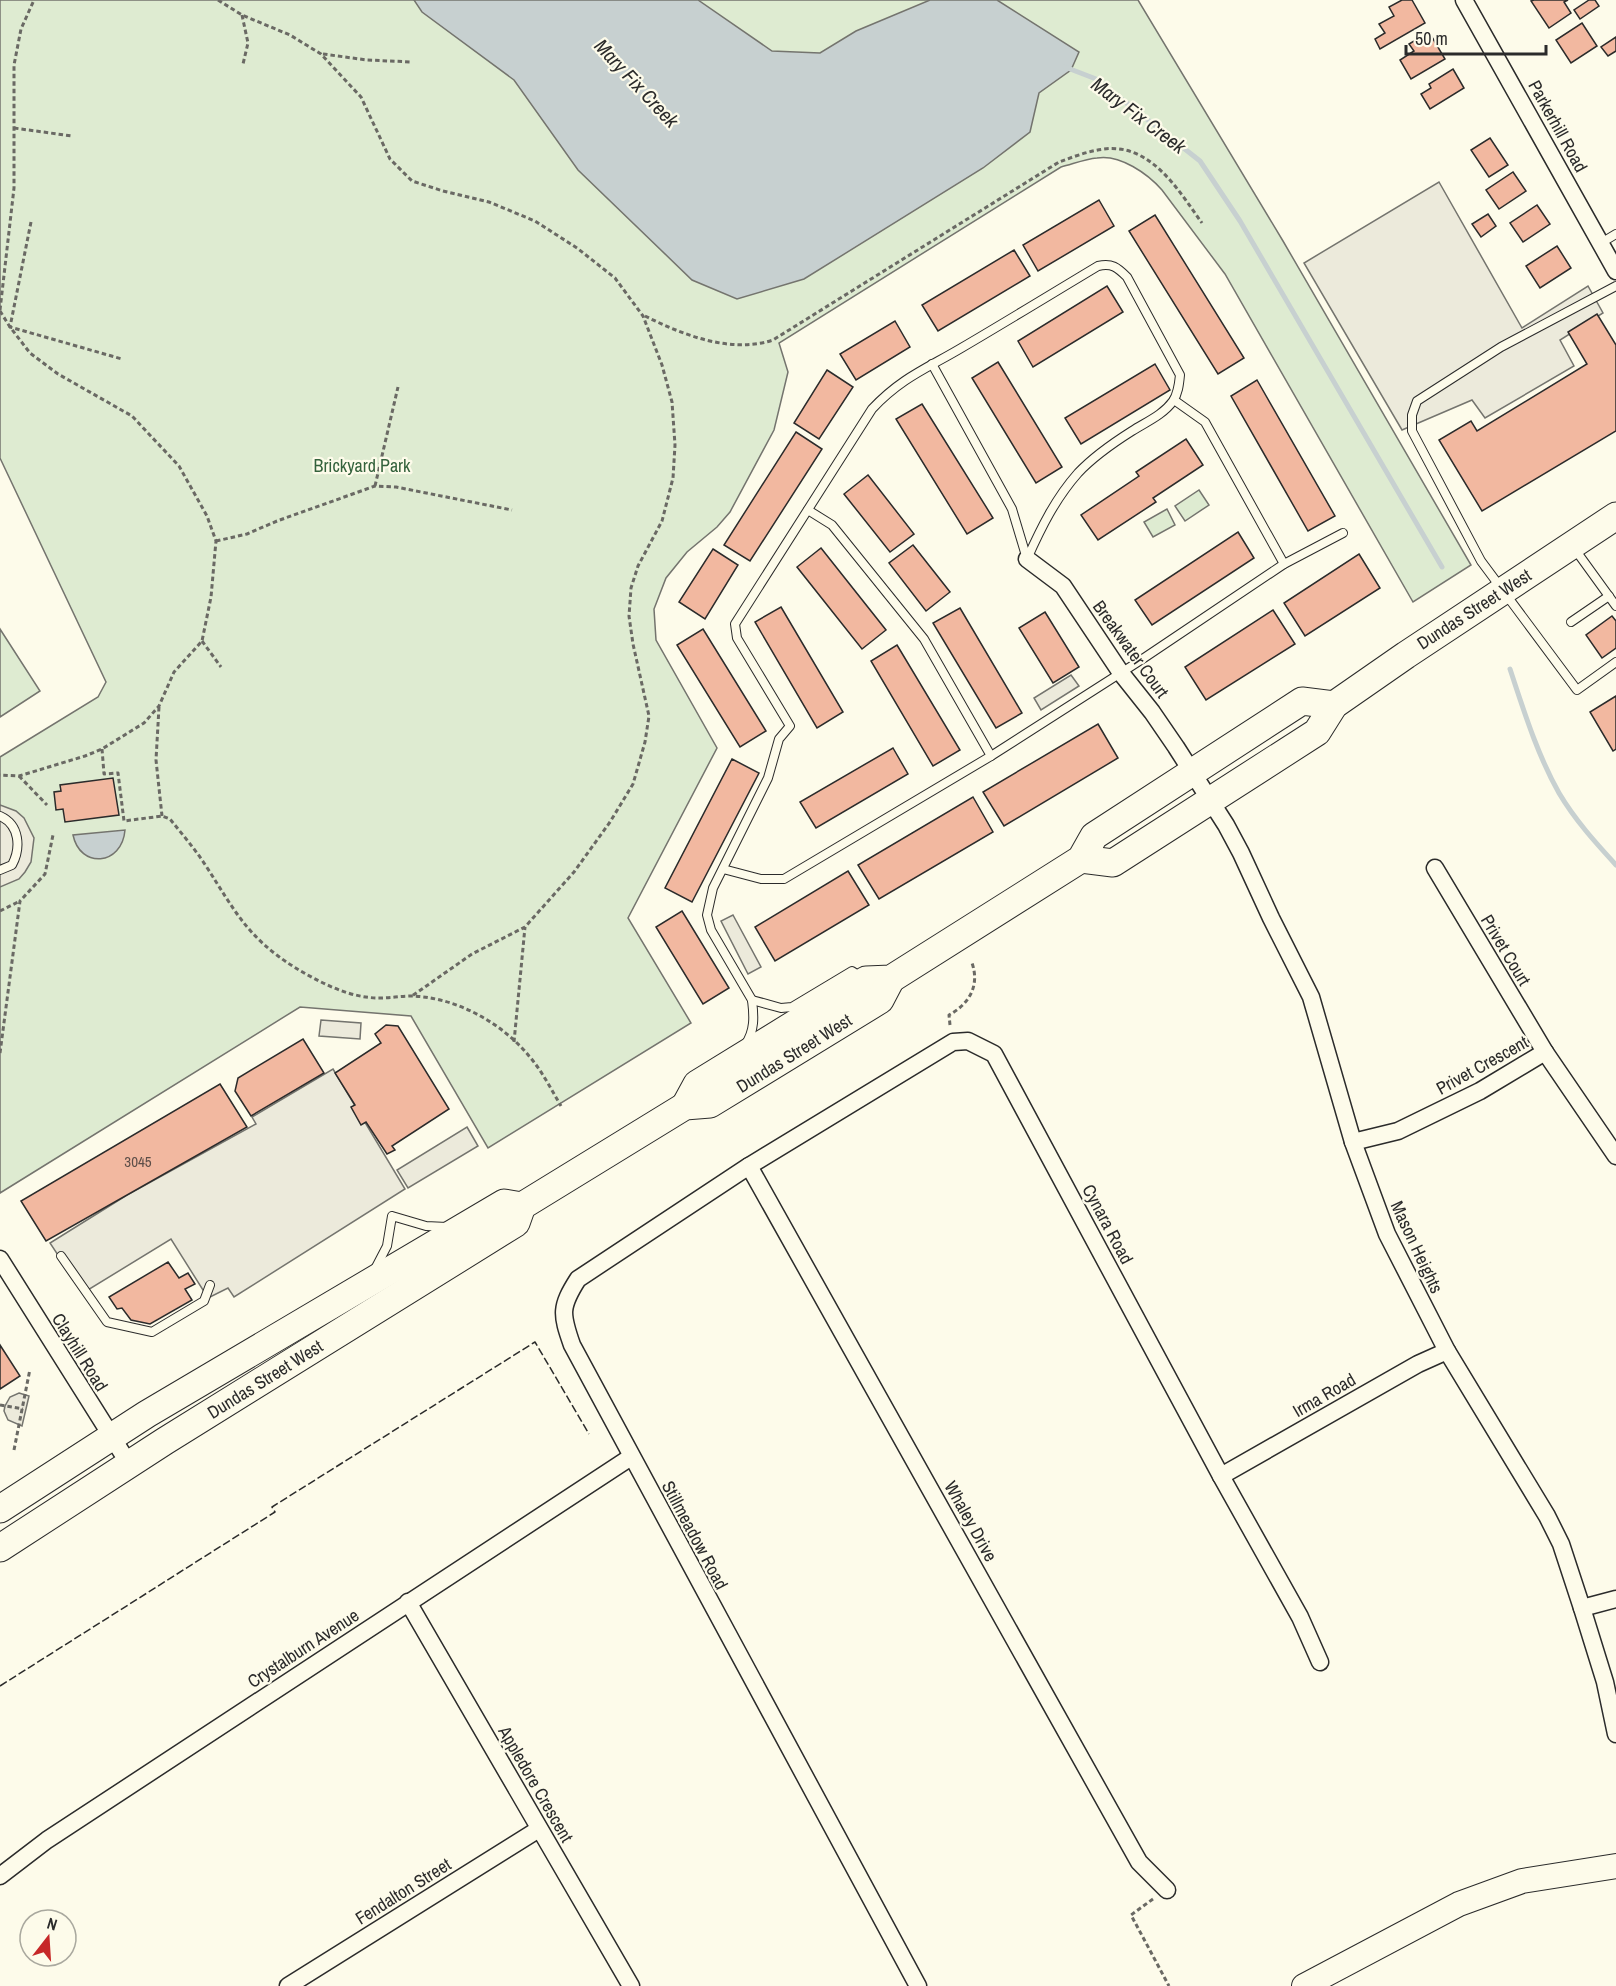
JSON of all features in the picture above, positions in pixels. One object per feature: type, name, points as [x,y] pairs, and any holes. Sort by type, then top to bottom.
[{"type":"main road","name":"Dundas Street West","points":[[1081,859],[1113,863],[1210,801],[1317,732],[1334,705],[1502,590],[1616,516]]},
{"type":"main road","name":"Dundas Street West","points":[[685,1106],[697,1084],[1081,859],[1094,836],[1302,701],[1334,705]]},
{"type":"main road","name":"Dundas Street West","points":[[0,1548],[129,1464],[516,1223],[522,1206],[685,1106],[710,1104],[880,1000],[878,979]]},
{"type":"main road","name":"Dundas Street West","points":[[0,1509],[224,1368],[504,1203],[522,1206]]},
{"type":"street","name":"Parkerhill Road","points":[[1464,0],[1616,271]]},
{"type":"street","name":"Breakwater Court","points":[[1027,559],[1063,586],[1121,673],[1152,712],[1192,772]]},
{"type":"street","name":"Mason Heights","points":[[1192,772],[1241,853],[1311,997],[1353,1142],[1387,1234],[1447,1351],[1561,1544],[1605,1682],[1616,1734]]},
{"type":"street","name":"Privet Court","points":[[1436,868],[1545,1052]]},
{"type":"street","name":"Cynara Road","points":[[953,1042],[968,1041],[994,1054],[1299,1617],[1320,1662]]},
{"type":"street","points":[[749,1166],[953,1042]]},
{"type":"street","name":"Privet Crescent","points":[[1353,1142],[1398,1131],[1480,1091],[1545,1052],[1616,1156]]},
{"type":"street","name":"Stillmeadow Road","points":[[749,1166],[578,1279],[566,1297],[562,1319],[572,1345],[631,1457],[918,1986]]},
{"type":"street","name":"Whaley Drive","points":[[749,1166],[1139,1862],[1167,1890]]},
{"type":"street","name":"Clayhill Road","points":[[0,1259],[129,1464]]},
{"type":"street","name":"Irma Road","points":[[1221,1476],[1418,1364],[1447,1351]]},
{"type":"street","name":"Crystalburn Avenue","points":[[0,1876],[47,1840],[631,1457]]},
{"type":"street","points":[[1582,1608],[1616,1599]]},
{"type":"street","name":"Appledore Crescent","points":[[408,1602],[631,1986]]},
{"type":"street","name":"Fendalton Street","points":[[288,1986],[539,1829]]},
{"type":"street","points":[[1304,1986],[1459,1904],[1522,1881],[1616,1866]]},
{"type":"lane","points":[[1601,243],[1616,234]]},
{"type":"lane","points":[[733,1062],[748,1042],[753,1030],[752,1000],[711,930],[707,915],[713,888],[768,778],[779,739],[790,726],[737,638],[735,624],[872,409],[888,392],[904,379],[1098,266],[1109,264],[1118,267],[1127,277],[1180,375],[1179,387],[1174,400],[1164,412],[1114,443],[1079,472],[1060,494],[1027,559]]},
{"type":"lane","points":[[1616,286],[1492,352],[1418,401],[1412,415],[1412,431],[1481,561],[1577,690],[1616,662]]},
{"type":"lane","points":[[932,364],[1012,509],[1027,559]]},
{"type":"lane","points":[[1174,400],[1205,422],[1284,564]]},
{"type":"lane","points":[[807,510],[832,525],[924,639],[991,756]]},
{"type":"lane","points":[[723,869],[761,879],[784,879],[991,756],[1121,673],[1284,564],[1343,533]]},
{"type":"lane","points":[[1572,545],[1616,606]]},
{"type":"lane","points":[[1571,622],[1609,596]]},
{"type":"lane","points":[[0,816],[6,819],[14,829],[19,848],[12,865],[0,870]]},
{"type":"lane","points":[[752,1000],[781,1008],[792,1007],[852,970],[878,979]]},
{"type":"lane","points":[[368,1284],[387,1246],[392,1216],[426,1226],[462,1228]]},
{"type":"lane","points":[[61,1256],[107,1322],[152,1332],[204,1301],[210,1285]]},
{"type":"path","points":[[0,775],[19,776],[45,770],[102,749],[144,723],[159,706],[174,672],[202,641],[212,597],[216,541],[207,516],[179,466],[132,416],[58,374],[30,353],[0,310],[14,188],[14,65],[21,29],[34,0]]},
{"type":"path","points":[[218,0],[242,15],[290,35],[321,54],[361,97],[390,159],[412,181],[489,202],[535,221],[577,248],[615,278],[643,316],[662,365],[672,402],[675,445],[673,478],[662,521],[638,566],[631,588],[629,616],[649,716],[645,742],[633,784],[610,822],[586,852],[574,872],[525,927],[472,954],[412,996]]},
{"type":"path","points":[[242,15],[248,43],[243,64]]},
{"type":"path","points":[[321,54],[367,60],[412,62]]},
{"type":"path","points":[[14,128],[72,136]]},
{"type":"path","points":[[643,316],[672,329],[716,342],[757,346],[773,340],[1059,162],[1106,149],[1126,150],[1148,160],[1167,176],[1202,224]]},
{"type":"path","points":[[10,327],[31,222]]},
{"type":"path","points":[[10,327],[122,359]]},
{"type":"path","points":[[375,486],[398,387]]},
{"type":"path","points":[[216,541],[247,534],[375,486],[396,487],[512,510]]},
{"type":"path","points":[[202,641],[221,667]]},
{"type":"path","points":[[159,706],[156,760],[162,816]]},
{"type":"path","points":[[102,749],[104,774],[118,773],[124,821],[162,816],[170,819],[205,864],[229,904],[262,945],[295,968],[345,992],[376,998],[412,996],[446,1001],[478,1015],[529,1056],[561,1106]]},
{"type":"path","points":[[19,776],[46,805]]},
{"type":"path","points":[[0,911],[20,901],[45,874],[53,835]]},
{"type":"path","points":[[0,1053],[20,901]]},
{"type":"path","points":[[514,1042],[525,927]]},
{"type":"path","points":[[953,1042],[949,1015],[962,1008],[969,998],[975,972],[972,963]]},
{"type":"path","points":[[14,1450],[30,1369]]},
{"type":"path","points":[[0,1405],[23,1409]]},
{"type":"path","points":[[1167,1890],[1131,1915],[1169,1986]]},
{"type":"green space","name":"Brickyard Park","points":[[0,0],[1138,0],[1283,241],[1471,565],[1413,602],[1225,274],[1162,190],[1141,172],[1115,159],[1084,160],[1061,167],[779,343],[788,372],[774,430],[730,512],[717,527],[687,552],[666,578],[654,609],[656,640],[717,748],[628,918],[691,1023],[488,1148],[411,1016],[300,1007],[0,1193],[0,757],[98,697],[106,682],[0,458]]},
{"type":"green space","points":[[1199,490],[1209,505],[1185,521],[1175,506]]},
{"type":"green space","points":[[1167,509],[1175,525],[1153,537],[1144,522]]},
{"type":"green space","points":[[0,629],[40,691],[0,717]]},
{"type":"shaded area","points":[[1439,182],[1522,328],[1588,286],[1603,313],[1560,340],[1574,366],[1485,418],[1472,400],[1402,430],[1304,263]]},
{"type":"shaded area","points":[[1071,675],[1079,686],[1041,710],[1034,698]]},
{"type":"shaded area","points":[[0,805],[16,811],[24,818],[34,838],[31,862],[25,872],[19,879],[0,887]]},
{"type":"shaded area","points":[[733,915],[761,967],[748,974],[721,921]]},
{"type":"shaded area","points":[[321,1020],[361,1023],[360,1039],[319,1036]]},
{"type":"shaded area","points":[[333,1069],[405,1189],[234,1297],[228,1288],[208,1298],[171,1239],[83,1293],[50,1243],[127,1195],[256,1124],[252,1117]]},
{"type":"shaded area","points":[[467,1127],[478,1146],[408,1188],[397,1170]]},
{"type":"shaded area","points":[[19,1393],[29,1396],[22,1426],[8,1420],[4,1411],[10,1397]]},
{"type":"water","points":[[414,0],[698,0],[772,51],[820,53],[856,31],[930,0],[997,0],[1079,52],[1071,70],[1039,93],[1030,132],[983,168],[804,279],[737,299],[692,280],[578,170],[514,80],[422,12]]},
{"type":"water","points":[[125,830],[117,851],[100,859],[84,854],[77,846],[73,835]]},
{"type":"building","points":[[1402,0],[1412,0],[1425,23],[1380,49],[1375,39],[1385,33],[1379,24],[1394,16],[1389,7]]},
{"type":"building","points":[[1568,0],[1564,2],[1571,13],[1549,28],[1531,1]]},
{"type":"building","points":[[1589,0],[1595,0],[1599,6],[1580,19],[1574,10]]},
{"type":"building","points":[[1582,23],[1597,46],[1571,63],[1556,40]]},
{"type":"building","points":[[1429,32],[1445,59],[1411,79],[1400,60],[1414,51],[1409,44]]},
{"type":"building","points":[[1616,37],[1616,51],[1608,56],[1601,47]]},
{"type":"building","points":[[1453,69],[1464,88],[1430,109],[1421,94],[1431,88],[1429,84]]},
{"type":"building","points":[[1490,138],[1508,165],[1489,177],[1471,150]]},
{"type":"building","points":[[1513,172],[1526,191],[1499,209],[1486,190]]},
{"type":"building","points":[[1099,200],[1114,226],[1038,271],[1023,245]]},
{"type":"building","points":[[1537,205],[1550,224],[1523,242],[1510,223]]},
{"type":"building","points":[[1488,214],[1496,226],[1481,237],[1472,224]]},
{"type":"building","points":[[1155,215],[1244,358],[1218,374],[1129,231]]},
{"type":"building","points":[[1557,246],[1571,268],[1540,288],[1526,266]]},
{"type":"building","points":[[1014,250],[1030,276],[938,331],[922,305]]},
{"type":"building","points":[[1107,286],[1123,312],[1033,367],[1018,341]]},
{"type":"building","points":[[1597,314],[1616,345],[1616,431],[1482,511],[1439,440],[1471,421],[1477,431],[1587,364],[1568,332]]},
{"type":"building","points":[[895,321],[910,347],[856,380],[840,354]]},
{"type":"building","points":[[998,362],[1062,467],[1036,483],[972,378]]},
{"type":"building","points":[[1155,364],[1170,390],[1081,444],[1065,418]]},
{"type":"building","points":[[827,370],[853,387],[819,439],[794,423]]},
{"type":"building","points":[[1257,380],[1335,516],[1308,531],[1231,396]]},
{"type":"building","points":[[922,404],[993,518],[967,534],[896,419]]},
{"type":"building","points":[[796,432],[822,449],[750,561],[724,545]]},
{"type":"building","points":[[1186,439],[1203,465],[1153,498],[1156,502],[1098,540],[1081,515],[1139,476],[1136,472]]},
{"type":"building","points":[[868,475],[914,534],[890,552],[844,494]]},
{"type":"building","points":[[1238,532],[1254,558],[1152,625],[1135,600]]},
{"type":"building","points":[[913,545],[950,592],[926,611],[889,563]]},
{"type":"building","points":[[821,548],[886,630],[862,649],[797,567]]},
{"type":"building","points":[[713,549],[738,565],[705,619],[679,602]]},
{"type":"building","points":[[1359,554],[1380,588],[1305,636],[1284,603]]},
{"type":"building","points":[[781,607],[843,712],[817,728],[755,622]]},
{"type":"building","points":[[960,608],[1022,713],[996,728],[933,623]]},
{"type":"building","points":[[1273,610],[1295,644],[1206,700],[1185,667]]},
{"type":"building","points":[[1045,612],[1079,667],[1053,683],[1019,628]]},
{"type":"building","points":[[1612,616],[1616,621],[1616,648],[1602,658],[1586,635]]},
{"type":"building","points":[[703,629],[766,731],[740,747],[677,645]]},
{"type":"building","points":[[897,645],[960,750],[933,766],[871,661]]},
{"type":"building","points":[[1616,696],[1616,749],[1613,751],[1590,712]]},
{"type":"building","points":[[1098,724],[1118,758],[1004,826],[983,792]]},
{"type":"building","points":[[893,748],[908,774],[816,828],[800,802]]},
{"type":"building","points":[[732,759],[759,773],[692,902],[665,888]]},
{"type":"building","points":[[113,778],[119,815],[65,822],[63,809],[56,810],[54,792],[61,791],[60,785]]},
{"type":"building","points":[[973,797],[993,832],[879,899],[858,865]]},
{"type":"building","points":[[848,871],[869,905],[775,961],[755,927]]},
{"type":"building","points":[[682,911],[729,988],[703,1004],[656,927]]},
{"type":"building","points":[[386,1025],[398,1026],[449,1109],[392,1146],[395,1150],[387,1154],[366,1122],[361,1125],[351,1107],[355,1105],[335,1073],[381,1043],[375,1034]]},
{"type":"building","points":[[303,1039],[324,1073],[251,1116],[235,1091],[238,1078]]},
{"type":"building","points":[[220,1084],[247,1127],[46,1241],[21,1201]]},
{"type":"building","points":[[168,1262],[179,1278],[188,1273],[195,1284],[185,1289],[192,1300],[150,1324],[131,1320],[122,1308],[117,1309],[109,1297]]},
{"type":"building","points":[[0,1345],[20,1376],[0,1389]]},
{"type":"waterway","name":"Mary Fix Creek","points":[[1065,67],[1096,79],[1200,161],[1240,221],[1442,567]]},
{"type":"waterway","name":"Mary Fix Creek","points":[[1510,669],[1538,748],[1559,793],[1579,822],[1616,865]]},
{"type":"fence","points":[[0,1686],[275,1512],[272,1507],[535,1342],[589,1434]]}]
